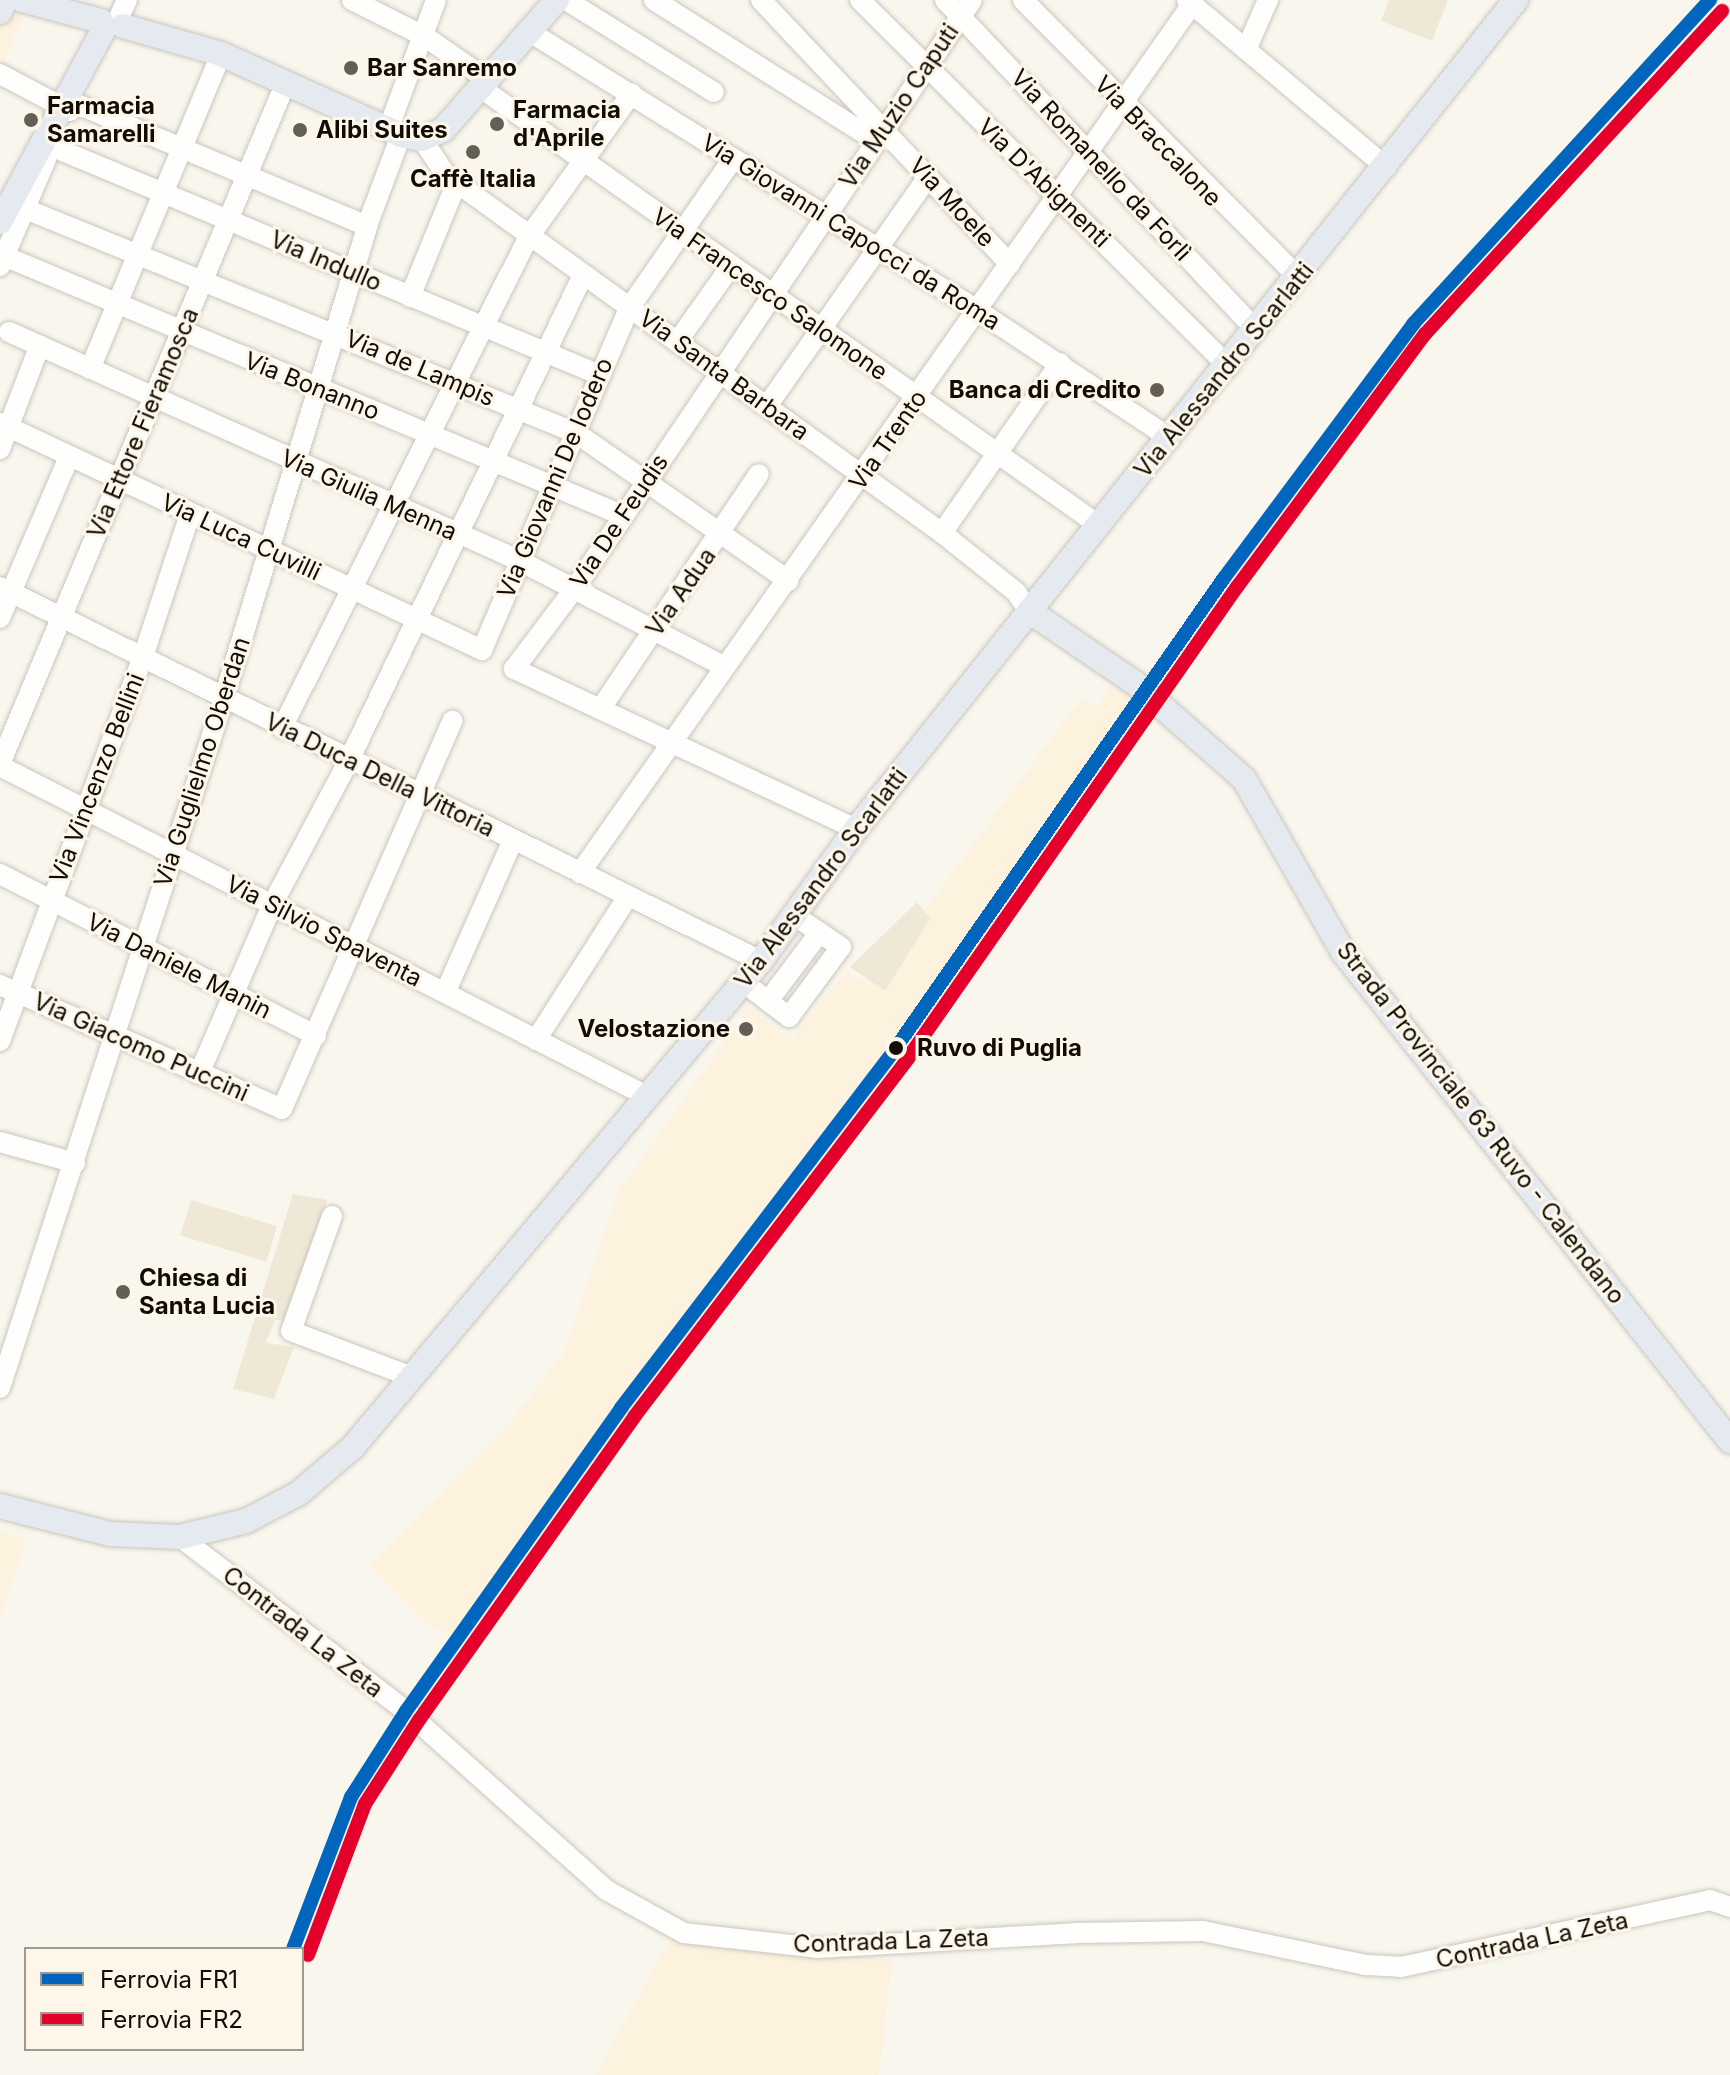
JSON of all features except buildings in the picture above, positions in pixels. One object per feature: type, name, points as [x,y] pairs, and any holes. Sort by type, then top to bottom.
[{"type":"main road","points":[[0,12],[5,0]]},
{"type":"main road","points":[[22,0],[114,21],[221,54],[401,127],[443,130],[555,1]]},
{"type":"main road","name":"Via Alessandro Scarlatti","points":[[0,1506],[110,1534],[180,1537],[246,1521],[299,1493],[353,1447],[761,961],[856,829],[1229,367],[1516,0]]},
{"type":"main road","points":[[0,222],[45,148],[114,21]]},
{"type":"main road","name":"Strada Provinciale 63 Ruvo - Calendano","points":[[1029,611],[1135,683],[1244,779],[1343,952],[1730,1441]]},
{"type":"street","name":"Via Francesco Salomone","points":[[352,0],[424,36],[582,160],[731,266],[773,292],[917,398],[1100,526]]},
{"type":"street","name":"Via Guglielmo Oberdan","points":[[0,1388],[224,698],[353,271],[401,127],[436,0]]},
{"type":"street","points":[[654,0],[879,134]]},
{"type":"street","name":"Via Moele","points":[[761,0],[879,134],[927,178],[1010,264]]},
{"type":"street","name":"Via D'Abignenti","points":[[860,0],[1229,367]]},
{"type":"street","name":"Via Romanello da Forlì","points":[[945,0],[966,8],[1088,153],[1256,330]]},
{"type":"street","name":"Via Braccalone","points":[[1023,0],[1122,104],[1298,277]]},
{"type":"street","points":[[1246,50],[1268,0]]},
{"type":"street","points":[[555,1],[714,92]]},
{"type":"street","points":[[1190,2],[1386,167]]},
{"type":"street","name":"Via Trento","points":[[580,873],[863,476],[1190,2]]},
{"type":"street","name":"Via Muzio Caputi","points":[[721,372],[823,216],[966,8]]},
{"type":"street","name":"Via Giovanni Capocci da Roma","points":[[530,32],[977,310],[1170,438]]},
{"type":"street","points":[[90,369],[221,54]]},
{"type":"street","points":[[0,74],[67,105],[367,226]]},
{"type":"street","name":"Via Ettore Fieramosca","points":[[0,765],[286,82]]},
{"type":"street","points":[[282,728],[528,238],[632,93]]},
{"type":"street","name":"Via Santa Barbara","points":[[401,127],[446,175],[528,238],[630,307],[942,533],[1016,592],[1029,611]]},
{"type":"street","points":[[2,252],[23,208],[45,148]]},
{"type":"street","name":"Via Indullo","points":[[45,148],[163,193],[600,375]]},
{"type":"street","name":"Via Giovanni De Iodero","points":[[482,650],[518,560],[554,485],[630,307],[732,160]]},
{"type":"street","points":[[767,406],[927,178]]},
{"type":"street","points":[[410,297],[457,182]]},
{"type":"street","name":"Via de Lampis","points":[[23,208],[205,278],[576,433],[643,483],[789,581]]},
{"type":"street","name":"Via Bonanno","points":[[2,252],[181,334],[492,458],[622,515]]},
{"type":"street","points":[[677,342],[731,266]]},
{"type":"street","points":[[199,1074],[272,905],[349,760],[415,616],[583,275]]},
{"type":"street","name":"Via Giulia Menna","points":[[9,332],[394,504],[456,535],[518,560],[725,667]]},
{"type":"street","points":[[0,449],[4,425],[40,345]]},
{"type":"street","points":[[942,533],[1060,363]]},
{"type":"street","name":"Via De Feudis","points":[[601,708],[514,669],[575,588],[643,483],[721,372]]},
{"type":"street","name":"Via Luca Cuvilli","points":[[4,425],[482,650]]},
{"type":"street","points":[[0,618],[6,590],[69,457]]},
{"type":"street","name":"Via Adua","points":[[601,708],[759,474]]},
{"type":"street","name":"Via Vincenzo Bellini","points":[[0,1041],[9,988],[51,901],[87,809],[143,657],[190,514]]},
{"type":"street","name":"Via Duca Della Vittoria","points":[[6,590],[761,961]]},
{"type":"street","points":[[601,708],[856,829]]},
{"type":"street","points":[[316,1036],[452,721]]},
{"type":"street","name":"Via Silvio Spaventa","points":[[0,765],[647,1096]]},
{"type":"street","points":[[445,993],[513,840]]},
{"type":"street","name":"Via Daniele Manin","points":[[0,874],[316,1036]]},
{"type":"street","points":[[536,1040],[628,896]]},
{"type":"street","points":[[743,982],[789,1017],[841,947],[794,915]]},
{"type":"street","name":"Via Giacomo Puccini","points":[[9,988],[114,1038],[282,1109],[316,1036]]},
{"type":"street","points":[[0,1142],[75,1163]]},
{"type":"street","points":[[332,1216],[291,1331],[412,1377]]},
{"type":"street","name":"Contrada La Zeta","points":[[180,1537],[416,1720],[606,1890],[684,1933],[817,1948],[1075,1933],[1203,1931],[1366,1965],[1401,1967],[1710,1900],[1730,1907]]},
{"type":"shaded area","points":[[0,0],[29,0],[0,71]]},
{"type":"shaded area","points":[[1389,0],[1448,0],[1432,41],[1381,21]]},
{"type":"shaded area","points":[[1112,685],[1144,710],[1029,867],[934,1020],[619,1436],[470,1651],[422,1619],[369,1565],[511,1422],[564,1353],[619,1191],[749,1007],[791,1041],[846,971],[868,986],[1082,698],[1096,708]]},
{"type":"shaded area","points":[[917,902],[930,919],[885,991],[850,967]]},
{"type":"shaded area","points":[[293,1194],[327,1200],[286,1321],[275,1320],[266,1343],[294,1347],[274,1399],[233,1389]]},
{"type":"shaded area","points":[[191,1200],[277,1226],[266,1262],[180,1235]]},
{"type":"shaded area","points":[[0,1531],[26,1538],[0,1616]]},
{"type":"shaded area","points":[[674,1934],[892,1960],[879,2075],[595,2075]]},
{"type":"rail line","name":"FR1","points":[[294,1947],[351,1797],[406,1711],[621,1408],[895,1049],[1224,578],[1413,324],[1710,0]]},
{"type":"rail line","name":"FR2","points":[[308,1955],[365,1804],[419,1720],[634,1417],[908,1058],[1237,587],[1425,334],[1722,11]]},
{"type":"place","name":"Bar Sanremo","points":[[351,68]]},
{"type":"place","name":"Farmacia Samarelli","points":[[31,120]]},
{"type":"place","name":"Farmacia d'Aprile","points":[[497,124]]},
{"type":"place","name":"Alibi Suites","points":[[300,130]]},
{"type":"place","name":"Caffè Italia","points":[[473,152]]},
{"type":"place","name":"Banca di Credito","points":[[1157,390]]},
{"type":"place","name":"Velostazione","points":[[746,1029]]},
{"type":"place","name":"Ruvo di Puglia","points":[[896,1048]]},
{"type":"place","name":"Chiesa di Santa Lucia","points":[[123,1292]]}]
